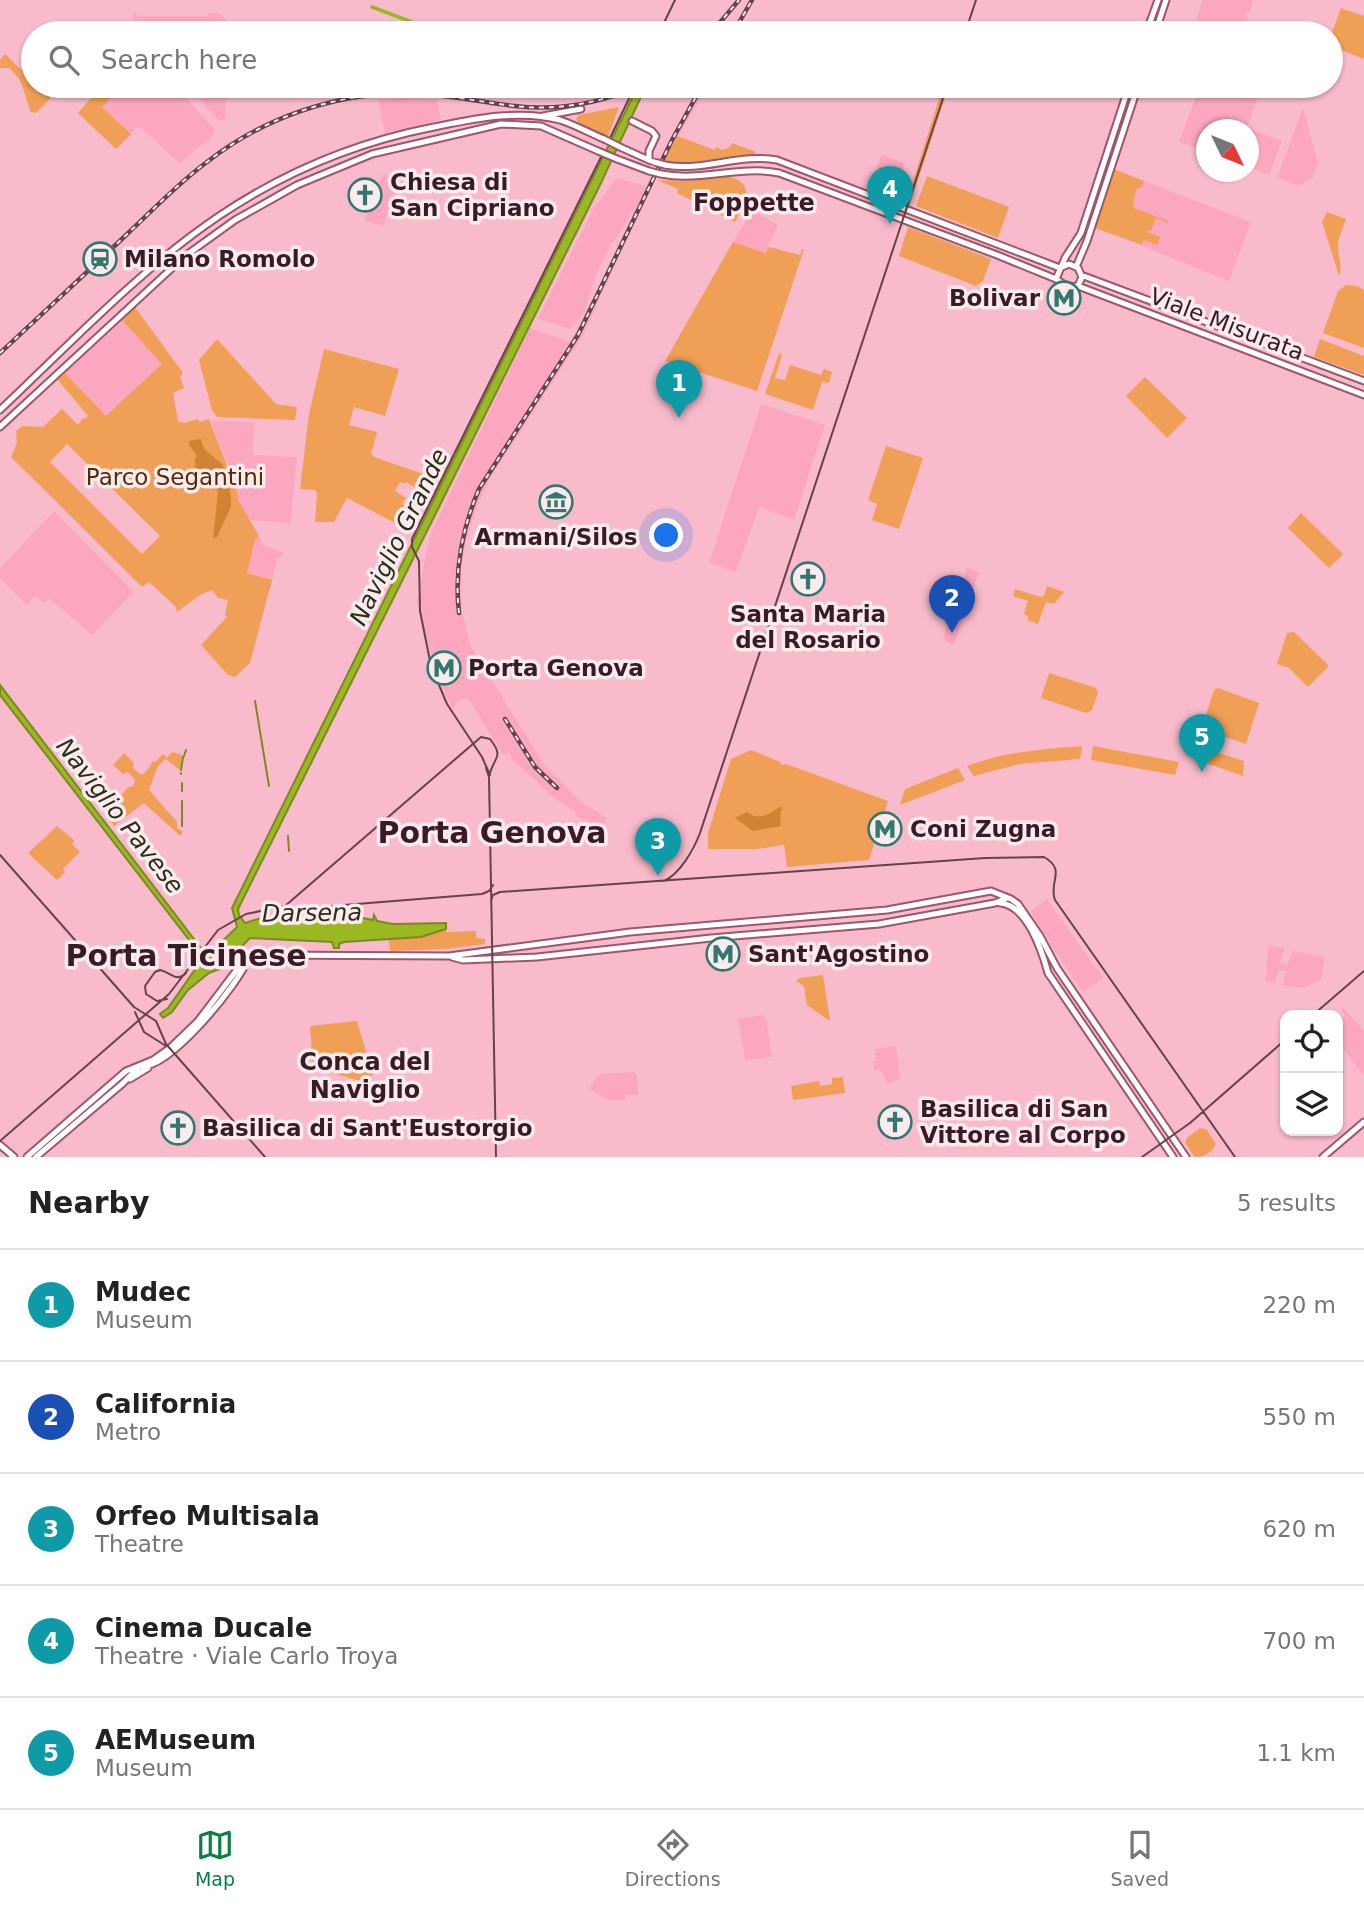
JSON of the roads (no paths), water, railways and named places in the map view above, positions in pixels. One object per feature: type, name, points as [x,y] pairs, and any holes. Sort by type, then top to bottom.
[{"type":"main road","points":[[1150,21],[1158,0]]},
{"type":"main road","points":[[1159,21],[1166,0]]},
{"type":"main road","points":[[1056,279],[1081,233],[1125,98]]},
{"type":"main road","points":[[1076,267],[1134,98]]},
{"type":"main road","points":[[542,117],[581,109],[572,114],[572,124]]},
{"type":"main road","points":[[0,410],[122,296],[195,233],[270,186],[326,159],[370,143],[420,130],[513,115],[542,117],[572,124],[637,155],[665,165],[697,167],[758,158],[777,160],[1060,268],[1068,264],[1076,267],[1082,275],[1078,286],[1068,287],[1056,279],[998,255],[765,170],[695,176],[661,174],[541,126],[495,125],[372,154],[297,185],[250,210],[210,237],[141,296],[10,418],[0,431]]},
{"type":"main road","points":[[470,131],[471,121]]},
{"type":"main road","points":[[632,121],[653,132],[656,138],[649,160]]},
{"type":"main road","points":[[637,155],[652,145]]},
{"type":"main road","name":"Viale Misurata","points":[[1082,275],[1364,381]]},
{"type":"main road","name":"Viale Misurata","points":[[1078,286],[1364,395]]},
{"type":"main road","points":[[995,891],[997,902]]},
{"type":"main road","points":[[36,1157],[121,1084],[171,1050],[217,1000],[242,963],[262,954],[449,956],[635,932],[882,910],[995,891],[1021,908],[1057,968],[1186,1157]]},
{"type":"main road","points":[[984,892],[990,898],[986,905]]},
{"type":"main road","points":[[449,956],[463,960],[534,957],[635,945],[883,923],[986,905],[1008,898]]},
{"type":"main road","points":[[936,901],[938,914]]},
{"type":"main road","points":[[997,902],[1010,904],[1016,909],[1042,948],[1048,972],[1171,1155]]},
{"type":"main road","points":[[882,910],[883,923]]},
{"type":"main road","points":[[837,914],[838,927]]},
{"type":"main road","points":[[790,930],[791,917]]},
{"type":"main road","points":[[716,925],[718,937]]},
{"type":"main road","points":[[681,928],[682,941]]},
{"type":"main road","points":[[665,929],[666,942]]},
{"type":"main road","points":[[635,932],[635,945]]},
{"type":"main road","points":[[534,957],[529,950],[535,945]]},
{"type":"main road","points":[[1048,972],[1057,968]]},
{"type":"main road","points":[[1076,1015],[1083,1005]]},
{"type":"main road","points":[[27,1157],[125,1072],[171,1050]]},
{"type":"main road","points":[[1119,1078],[1128,1072]]},
{"type":"main road","points":[[1140,1108],[1149,1102]]},
{"type":"main road","points":[[1323,1157],[1364,1122]]},
{"type":"main road","points":[[1157,1133],[1163,1132],[1166,1127]]},
{"type":"main road","points":[[0,1145],[14,1157]]},
{"type":"main road","points":[[1171,1155],[1171,1147],[1179,1146]]},
{"type":"waterway","points":[[372,7],[409,21]]},
{"type":"waterway","points":[[255,701],[269,786]]},
{"type":"waterway","points":[[184,756],[186,750]]},
{"type":"waterway","points":[[181,770],[183,757]]},
{"type":"waterway","points":[[182,783],[182,791]]},
{"type":"waterway","points":[[182,801],[182,826]]},
{"type":"waterway","points":[[288,836],[289,851]]},
{"type":"tram line","points":[[665,21],[675,0]]},
{"type":"tram line","points":[[969,21],[976,0]]},
{"type":"tram line","points":[[610,138],[629,98]]},
{"type":"tram line","points":[[664,881],[681,867],[700,833],[943,98]]},
{"type":"tram line","points":[[490,775],[482,757],[447,704],[431,666],[420,611],[419,561],[412,547],[412,539],[601,157]]},
{"type":"tram line","points":[[0,1141],[169,994],[218,930],[246,914],[285,906],[481,737],[490,739],[497,750],[490,773]]},
{"type":"tram line","points":[[486,768],[489,777],[496,1157]]},
{"type":"tram line","points":[[0,855],[134,1007],[156,1021],[166,1044],[265,1157]]},
{"type":"tram line","points":[[491,901],[493,895],[500,892],[985,858],[1044,857],[1051,862],[1056,872],[1053,894],[1055,900],[1235,1157]]},
{"type":"tram line","points":[[281,910],[482,894],[489,891],[493,885]]},
{"type":"tram line","points":[[167,999],[157,1001],[146,994],[145,986],[155,972],[160,970],[176,977],[186,973]]},
{"type":"tram line","points":[[1319,1010],[1364,971]]},
{"type":"tram line","points":[[135,1012],[144,1032],[166,1046]]},
{"type":"tram line","points":[[1142,1157],[1190,1123],[1280,1044]]},
{"type":"railway","points":[[721,21],[739,0]]},
{"type":"railway","points":[[740,21],[752,0]]},
{"type":"railway","points":[[0,353],[185,179],[229,146],[300,111],[351,98]]},
{"type":"railway","points":[[460,98],[531,107],[563,106],[606,98]]},
{"type":"railway","points":[[459,613],[461,550],[479,489],[578,335],[672,140],[695,98]]},
{"type":"railway","points":[[505,719],[535,767],[557,788]]},
{"type":"place","name":"Chiesa di San Cipriano","points":[[365,195]]},
{"type":"place","name":"Cinema Ducale","points":[[890,224]]},
{"type":"place","name":"Milano Romolo","points":[[100,259]]},
{"type":"place","name":"Bolivar","points":[[1064,298]]},
{"type":"place","name":"Mudec","points":[[679,418]]},
{"type":"place","name":"Armani/Silos","points":[[556,502]]},
{"type":"place","name":"Santa Maria del Rosario","points":[[808,579]]},
{"type":"place","name":"California","points":[[952,633]]},
{"type":"place","name":"Porta Genova","points":[[444,668]]},
{"type":"place","name":"AEMuseum","points":[[1202,772]]},
{"type":"place","name":"Coni Zugna","points":[[885,829]]},
{"type":"place","name":"Orfeo Multisala","points":[[658,876]]},
{"type":"place","name":"Sant'Agostino","points":[[723,954]]},
{"type":"place","name":"Basilica di San Vittore al Corpo","points":[[895,1122]]},
{"type":"place","name":"Basilica di Sant'Eustorgio","points":[[178,1128]]},
{"type":"district","name":"Foppette","points":[[754,203]]},
{"type":"district","name":"Porta Genova","points":[[492,832]]},
{"type":"district","name":"Porta Ticinese","points":[[186,955]]},
{"type":"district","name":"Conca del Naviglio","points":[[365,1076]]},
{"type":"park label","name":"Parco Segantini","points":[[175,477]]},
{"type":"water label","name":"Naviglio Grande","points":[[399,537]]},
{"type":"water label","name":"Naviglio Pavese","points":[[120,816]]},
{"type":"water label","name":"Darsena","points":[[312,913]]}]
